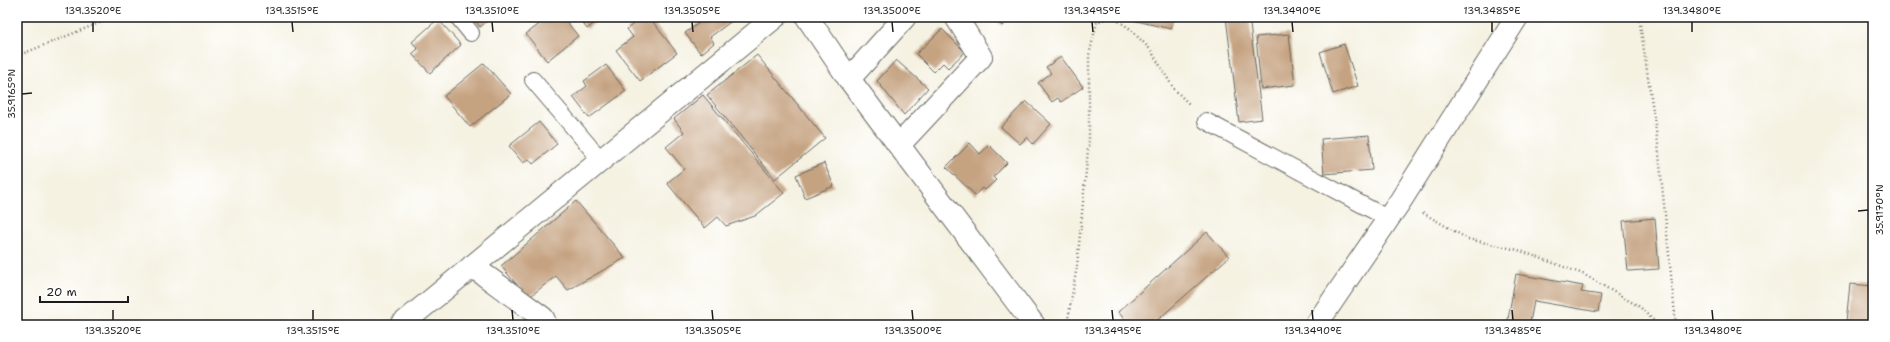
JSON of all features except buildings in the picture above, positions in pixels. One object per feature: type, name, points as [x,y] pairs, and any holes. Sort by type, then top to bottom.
[{"type":"street","points":[[401,325],[775,17]]},
{"type":"street","points":[[807,17],[849,79],[961,230],[1034,325]]},
{"type":"street","points":[[849,79],[905,17]]},
{"type":"street","points":[[899,145],[981,57],[956,17]]},
{"type":"street","points":[[1316,325],[1387,218],[1401,200],[1517,17]]},
{"type":"street","points":[[472,266],[543,318],[546,325]]},
{"type":"lane","points":[[458,17],[471,33]]},
{"type":"lane","points":[[533,80],[601,160]]},
{"type":"lane","points":[[1206,120],[1387,218]]},
{"type":"path","points":[[17,56],[114,17]]},
{"type":"path","points":[[1067,325],[1077,266],[1089,139],[1089,55],[1097,22],[1111,17],[1129,28],[1150,49],[1174,89],[1206,120]]},
{"type":"path","points":[[1639,17],[1658,144],[1676,325]]},
{"type":"path","points":[[1401,200],[1468,239],[1518,250],[1583,274],[1640,307],[1658,325]]}]
